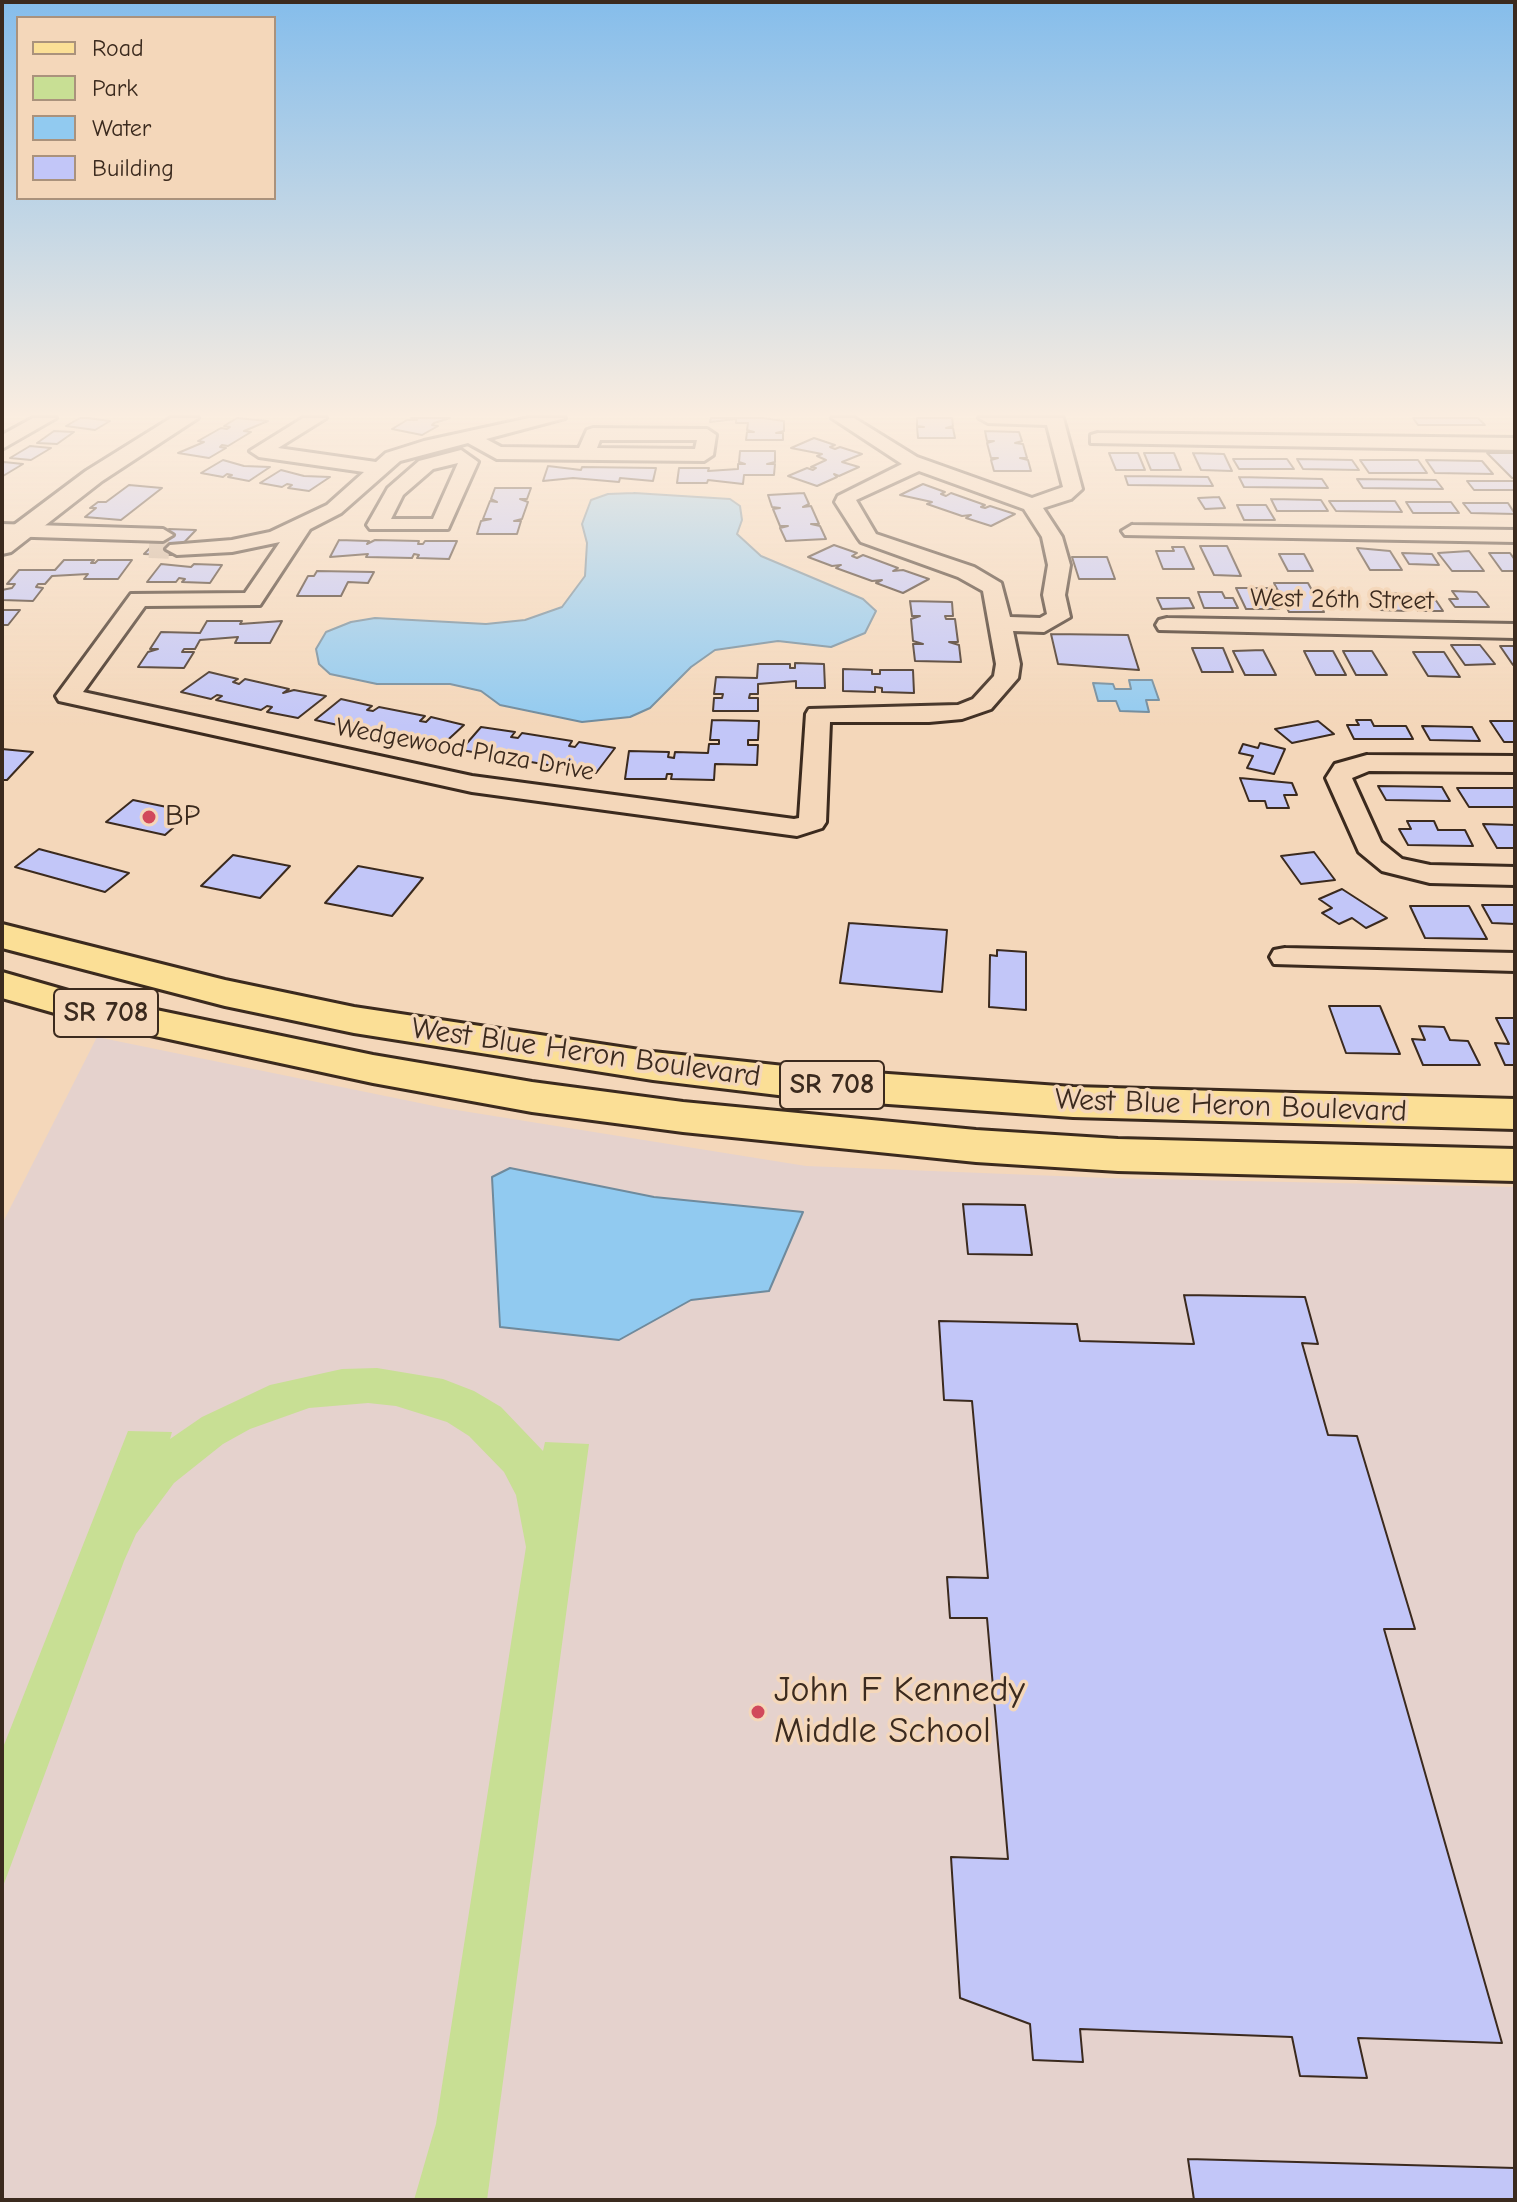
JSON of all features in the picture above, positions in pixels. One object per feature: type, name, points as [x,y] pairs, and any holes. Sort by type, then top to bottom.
[{"type":"main road","name":"West Blue Heron Boulevard","points":[[2,936],[225,993],[509,1046],[803,1083],[982,1096],[1515,1114]]},
{"type":"main road","name":"West Blue Heron Boulevard","points":[[2,985],[76,1006],[211,1037],[426,1079],[532,1097],[835,1134],[1134,1155],[1515,1165]]},
{"type":"main road","points":[[426,1079],[469,1067],[509,1046]]},
{"type":"main road","points":[[532,1097],[577,1081],[601,1079],[889,1110],[963,1110],[982,1096]]},
{"type":"street","name":"Wedgewood Plaza Drive","points":[[6,531],[43,542],[251,543],[311,521]]},
{"type":"street","name":"Wedgewood Plaza Drive","points":[[379,521],[377,525],[441,525],[443,521]]},
{"type":"street","name":"Wedgewood Plaza Drive","points":[[301,526],[252,600],[139,599],[68,696],[295,748],[472,784],[797,828],[812,822],[818,714],[929,715],[962,712],[982,704],[1006,678],[1008,664],[993,588],[966,572],[868,538],[857,521]]},
{"type":"street","points":[[1000,624],[1044,625],[1059,617],[1054,595],[1059,565],[1052,537],[1041,521]]},
{"type":"street","points":[[1132,531],[1515,536]]},
{"type":"street","name":"West 26th Street","points":[[1167,625],[1515,631]]},
{"type":"street","points":[[1515,764],[1376,762],[1344,770],[1339,778],[1369,846],[1381,859],[1418,873],[1515,876]]},
{"type":"street","points":[[1285,957],[1515,962]]},
{"type":"shaded area","name":"John F Kennedy Middle School","points":[[97,1037],[444,1108],[806,1166],[1108,1178],[1515,1187],[1515,2200],[2,2200],[2,1224]]},
{"type":"green space","points":[[377,1368],[443,1379],[474,1391],[501,1407],[543,1451],[545,1442],[589,1444],[487,2200],[414,2200],[436,2124],[526,1547],[516,1495],[504,1472],[469,1436],[447,1422],[396,1406],[368,1403],[309,1408],[250,1429],[223,1444],[174,1483],[136,1534],[124,1561],[2,1889],[2,1750],[128,1431],[172,1432],[170,1439],[202,1417],[270,1385],[342,1369]]},
{"type":"water","points":[[583,521],[742,521],[737,534],[761,556],[863,599],[876,611],[865,633],[831,647],[778,641],[715,650],[691,667],[650,708],[630,717],[582,722],[500,705],[481,691],[450,684],[377,684],[330,674],[319,664],[316,649],[326,632],[351,622],[375,618],[486,624],[525,620],[562,607],[585,576],[587,543]]},
{"type":"water","points":[[1129,680],[1152,680],[1159,700],[1146,700],[1149,712],[1120,711],[1116,701],[1098,701],[1093,683],[1113,684],[1115,689],[1131,689]]},
{"type":"water","points":[[510,1168],[654,1197],[803,1212],[769,1291],[691,1300],[619,1340],[500,1327],[492,1177]]},
{"type":"building","points":[[481,521],[521,521],[517,534],[477,534]]},
{"type":"building","points":[[778,521],[818,521],[819,524],[811,524],[820,526],[826,539],[786,541],[780,528],[788,526],[780,526]]},
{"type":"building","points":[[975,521],[1001,521],[991,526]]},
{"type":"building","points":[[169,529],[196,530],[172,555],[144,554]]},
{"type":"building","points":[[339,540],[369,541],[367,544],[375,540],[419,541],[418,544],[425,541],[457,541],[449,559],[417,558],[419,555],[414,554],[412,558],[366,557],[368,554],[330,557]]},
{"type":"building","points":[[834,545],[857,553],[852,556],[857,558],[863,555],[898,568],[893,571],[903,570],[929,579],[903,593],[876,583],[882,580],[872,581],[836,568],[841,565],[832,566],[808,557]]},
{"type":"building","points":[[1200,546],[1227,546],[1241,576],[1214,575]]},
{"type":"building","points":[[1172,547],[1184,547],[1194,569],[1163,569],[1156,551],[1174,551]]},
{"type":"building","points":[[1357,548],[1390,551],[1402,570],[1370,570]]},
{"type":"building","points":[[1469,551],[1484,571],[1452,571],[1438,553]]},
{"type":"building","points":[[1402,553],[1432,554],[1439,565],[1409,564]]},
{"type":"building","points":[[1489,553],[1510,553],[1515,560],[1515,571],[1502,571]]},
{"type":"building","points":[[1279,554],[1304,554],[1313,571],[1288,571]]},
{"type":"building","points":[[1072,557],[1107,557],[1115,579],[1079,579]]},
{"type":"building","points":[[64,560],[94,560],[91,563],[95,563],[98,560],[132,560],[118,579],[84,579],[88,574],[52,576],[45,584],[38,584],[36,587],[43,588],[33,601],[2,600],[2,590],[12,588],[15,584],[7,584],[19,570],[55,570]]},
{"type":"building","points":[[161,564],[191,567],[194,564],[222,565],[210,583],[182,582],[185,579],[179,578],[176,582],[147,582]]},
{"type":"building","points":[[317,571],[374,572],[368,583],[348,582],[341,596],[297,596],[308,576],[314,576]]},
{"type":"building","points":[[1274,583],[1308,583],[1324,612],[1289,612]]},
{"type":"building","points":[[1236,588],[1269,588],[1279,609],[1246,609]]},
{"type":"building","points":[[1452,591],[1477,592],[1489,607],[1455,607],[1449,599],[1458,599]]},
{"type":"building","points":[[1198,592],[1222,592],[1225,598],[1233,598],[1238,608],[1204,608]]},
{"type":"building","points":[[1370,593],[1396,593],[1407,611],[1380,610]]},
{"type":"building","points":[[1157,598],[1189,598],[1194,608],[1162,609]]},
{"type":"building","points":[[1410,599],[1435,599],[1443,611],[1418,611]]},
{"type":"building","points":[[910,601],[952,602],[953,616],[945,616],[946,619],[955,619],[958,642],[949,642],[959,645],[961,662],[915,661],[913,644],[923,644],[913,641],[911,619],[920,616],[912,616]]},
{"type":"building","points":[[2,610],[20,610],[8,625],[2,625]]},
{"type":"building","points":[[207,621],[242,621],[240,624],[282,621],[270,643],[235,643],[238,637],[200,640],[195,649],[184,649],[182,652],[194,652],[184,668],[138,667],[148,652],[158,649],[150,649],[161,632],[200,633]]},
{"type":"building","points":[[1051,634],[1128,635],[1139,670],[1058,664]]},
{"type":"building","points":[[1451,645],[1480,645],[1495,664],[1465,665]]},
{"type":"building","points":[[1500,646],[1515,646],[1515,665],[1513,665]]},
{"type":"building","points":[[1192,648],[1223,648],[1233,672],[1202,672]]},
{"type":"building","points":[[1263,650],[1276,675],[1245,675],[1233,651]]},
{"type":"building","points":[[1304,651],[1333,651],[1346,675],[1316,675]]},
{"type":"building","points":[[1343,651],[1372,651],[1387,675],[1356,675]]},
{"type":"building","points":[[1413,652],[1444,652],[1460,677],[1428,676]]},
{"type":"building","points":[[795,663],[824,664],[825,688],[796,688],[796,681],[758,684],[758,694],[750,694],[749,698],[758,698],[758,711],[713,711],[714,698],[722,698],[723,694],[714,694],[716,677],[757,678],[758,664],[790,664],[790,668],[795,668]]},
{"type":"building","points":[[843,669],[872,670],[872,674],[880,674],[880,670],[913,670],[914,693],[882,692],[882,688],[875,687],[875,692],[843,691]]},
{"type":"building","points":[[209,672],[238,679],[233,682],[239,684],[245,679],[289,689],[283,693],[294,690],[326,696],[298,718],[267,712],[272,707],[261,710],[216,700],[222,696],[211,699],[181,692]]},
{"type":"building","points":[[341,699],[372,706],[367,710],[373,711],[379,707],[425,716],[420,721],[426,722],[431,717],[464,725],[439,748],[405,741],[411,736],[405,734],[400,739],[352,729],[357,724],[347,727],[315,720]]},
{"type":"building","points":[[712,720],[759,721],[758,740],[748,740],[748,745],[758,745],[757,765],[715,764],[714,780],[671,779],[672,774],[667,774],[666,779],[625,779],[629,751],[669,752],[668,757],[674,758],[675,752],[708,753],[709,744],[719,744],[719,740],[710,740]]},
{"type":"building","points":[[1356,720],[1371,720],[1374,726],[1406,726],[1413,739],[1354,739],[1347,725],[1359,725]]},
{"type":"building","points":[[1318,721],[1334,734],[1292,743],[1275,729]]},
{"type":"building","points":[[1490,721],[1515,721],[1515,742],[1504,742]]},
{"type":"building","points":[[1422,726],[1472,727],[1480,741],[1430,740]]},
{"type":"building","points":[[481,727],[515,732],[511,737],[518,738],[522,733],[572,741],[569,746],[575,747],[579,742],[615,748],[596,773],[560,767],[564,762],[557,761],[554,766],[502,757],[505,752],[499,751],[496,756],[461,750]]},
{"type":"building","points":[[1260,743],[1285,749],[1274,774],[1247,768],[1253,756],[1239,753],[1243,744],[1258,748]]},
{"type":"building","points":[[2,749],[33,752],[7,780],[2,780]]},
{"type":"building","points":[[1240,778],[1292,783],[1297,795],[1284,795],[1289,808],[1267,808],[1265,801],[1249,801]]},
{"type":"building","points":[[1378,786],[1442,787],[1450,801],[1386,800]]},
{"type":"building","points":[[1457,788],[1515,788],[1515,807],[1469,807]]},
{"type":"building","name":"BP","points":[[133,800],[191,812],[165,835],[106,822]]},
{"type":"building","points":[[1407,821],[1434,821],[1438,830],[1465,830],[1473,846],[1408,845],[1399,829],[1411,829]]},
{"type":"building","points":[[1483,824],[1515,825],[1515,848],[1497,848]]},
{"type":"building","points":[[39,849],[129,873],[105,892],[15,867]]},
{"type":"building","points":[[1314,852],[1335,880],[1301,884],[1281,856]]},
{"type":"building","points":[[233,855],[290,866],[260,898],[201,886]]},
{"type":"building","points":[[358,866],[423,878],[392,916],[325,903]]},
{"type":"building","points":[[1342,889],[1387,918],[1366,928],[1352,918],[1339,924],[1322,913],[1332,908],[1319,899]]},
{"type":"building","points":[[1482,905],[1515,905],[1515,924],[1492,923]]},
{"type":"building","points":[[1410,906],[1469,906],[1487,939],[1425,938]]},
{"type":"building","points":[[849,923],[947,930],[942,992],[840,983]]},
{"type":"building","points":[[997,950],[1026,952],[1026,1010],[989,1007],[990,955],[997,956]]},
{"type":"building","points":[[1329,1006],[1380,1006],[1400,1054],[1346,1053]]},
{"type":"building","points":[[1496,1018],[1515,1018],[1515,1065],[1505,1065],[1495,1043],[1509,1044]]},
{"type":"building","points":[[1419,1026],[1444,1027],[1450,1040],[1468,1041],[1480,1065],[1423,1065],[1412,1039],[1425,1040]]},
{"type":"building","points":[[963,1204],[1025,1205],[1032,1255],[968,1254]]},
{"type":"building","points":[[1184,1295],[1305,1297],[1318,1344],[1302,1343],[1328,1435],[1357,1436],[1415,1629],[1384,1629],[1502,2043],[1358,2038],[1367,2078],[1300,2076],[1292,2037],[1080,2029],[1083,2062],[1033,2060],[1030,2024],[960,1998],[951,1857],[1008,1859],[987,1618],[950,1618],[947,1577],[988,1578],[972,1401],[944,1400],[939,1321],[1077,1324],[1080,1341],[1194,1344]]},
{"type":"building","points":[[1188,2159],[1515,2168],[1515,2200],[1194,2200]]},
{"type":"tunnel","points":[[149,548],[177,549]]},
{"type":"place","name":"BP","points":[[149,817]]},
{"type":"place","name":"John F Kennedy Middle School","points":[[758,1712]]}]
